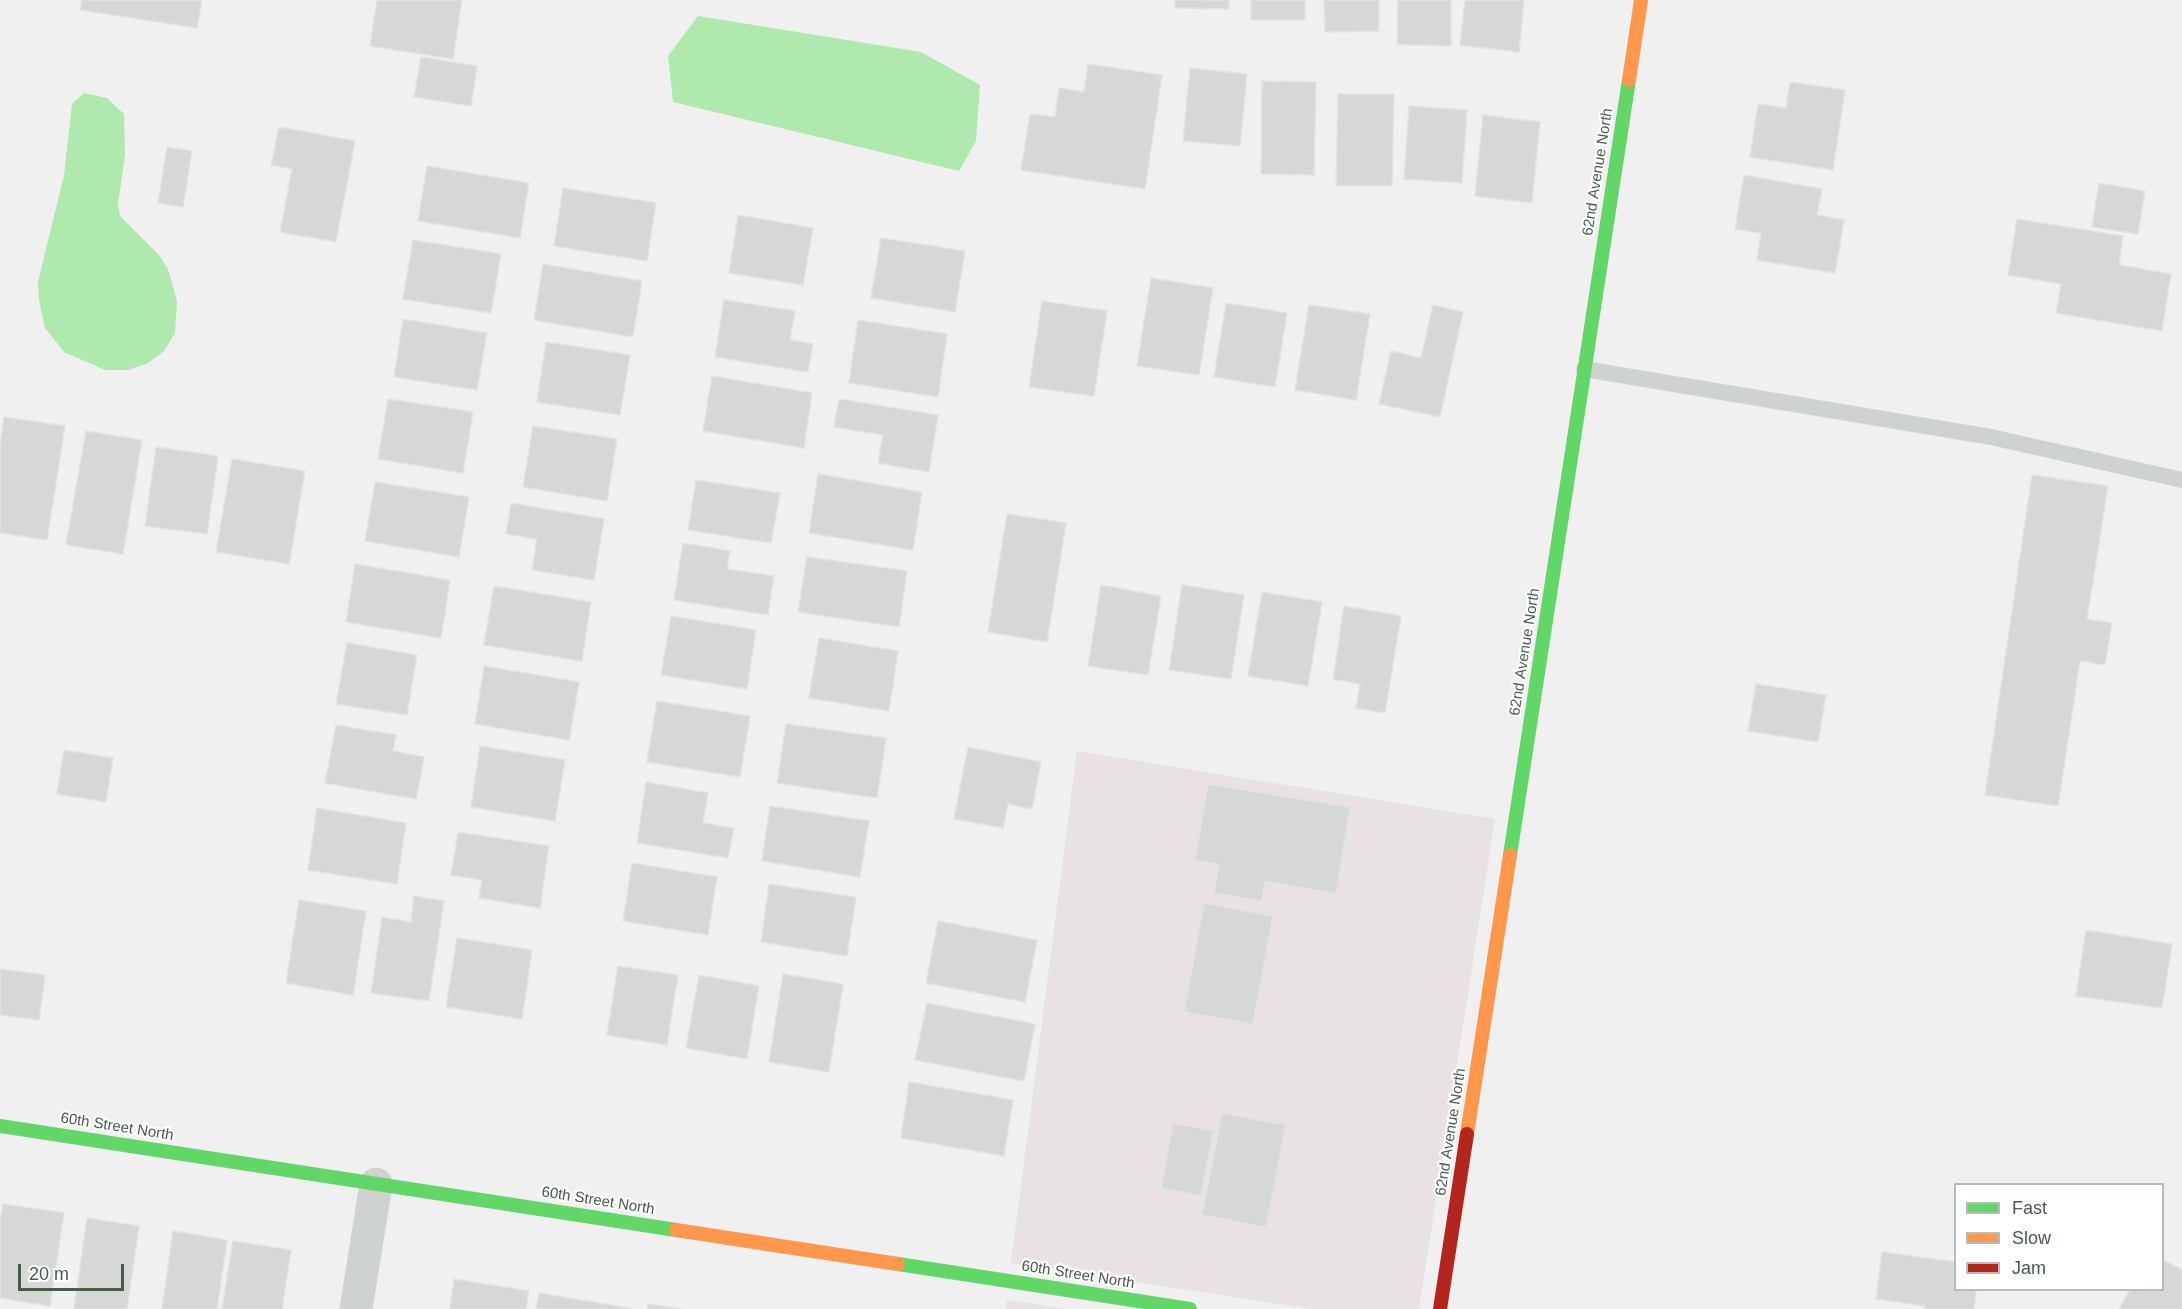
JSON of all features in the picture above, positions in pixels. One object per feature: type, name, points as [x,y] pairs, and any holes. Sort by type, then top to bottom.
[{"type":"street","name":"62nd Avenue North","points":[[1440,1309],[1641,0]]},
{"type":"street","name":"60th Street North","points":[[0,1126],[1190,1309]]},
{"type":"street","points":[[356,1309],[376,1184]]},
{"type":"lane","points":[[1584,369],[1991,437],[2182,480]]},
{"type":"shaded area","points":[[698,16],[921,52],[980,85],[976,141],[959,171],[673,102],[668,56]]},
{"type":"shaded area","points":[[84,93],[107,98],[124,114],[125,154],[118,205],[120,216],[159,255],[168,269],[177,301],[175,333],[164,351],[148,363],[129,370],[105,370],[64,352],[45,328],[39,300],[38,282],[64,175],[72,104]]},
{"type":"shaded area","points":[[1077,751],[1495,819],[1419,1309],[1312,1309],[1011,1263]]},
{"type":"shaded area","points":[[1007,1300],[1068,1309],[1005,1309]]},
{"type":"building","points":[[82,0],[202,0],[197,28],[80,10]]},
{"type":"building","points":[[377,0],[462,0],[453,59],[370,46]]},
{"type":"building","points":[[1175,0],[1229,0],[1229,9],[1175,8]]},
{"type":"building","points":[[1251,0],[1305,0],[1305,20],[1251,20]]},
{"type":"building","points":[[1324,0],[1379,0],[1379,31],[1325,32]]},
{"type":"building","points":[[1398,0],[1451,0],[1451,46],[1397,44]]},
{"type":"building","points":[[1465,0],[1524,0],[1519,52],[1460,45]]},
{"type":"building","points":[[421,57],[477,66],[471,106],[414,97]]},
{"type":"building","points":[[1088,64],[1162,75],[1145,189],[1021,170],[1030,114],[1055,117],[1059,88],[1084,92]]},
{"type":"building","points":[[1190,68],[1247,74],[1240,146],[1183,141]]},
{"type":"building","points":[[1262,81],[1316,82],[1314,175],[1261,174]]},
{"type":"building","points":[[1790,82],[1845,90],[1833,170],[1750,157],[1758,104],[1786,108]]},
{"type":"building","points":[[1338,94],[1394,94],[1392,186],[1336,186]]},
{"type":"building","points":[[1409,106],[1467,110],[1462,183],[1404,179]]},
{"type":"building","points":[[1483,115],[1540,122],[1532,203],[1475,196]]},
{"type":"building","points":[[279,127],[355,141],[336,242],[280,232],[292,169],[271,165]]},
{"type":"building","points":[[167,147],[192,151],[183,207],[158,203]]},
{"type":"building","points":[[427,166],[529,183],[520,238],[418,221]]},
{"type":"building","points":[[1744,175],[1822,189],[1817,215],[1844,220],[1835,273],[1757,260],[1761,233],[1735,229]]},
{"type":"building","points":[[2099,183],[2145,191],[2138,234],[2092,227]]},
{"type":"building","points":[[563,188],[656,203],[647,261],[554,246]]},
{"type":"building","points":[[738,215],[813,228],[803,285],[729,273]]},
{"type":"building","points":[[2017,219],[2123,236],[2119,265],[2171,274],[2162,331],[2056,313],[2061,284],[2008,275]]},
{"type":"building","points":[[881,238],[965,251],[955,312],[871,298]]},
{"type":"building","points":[[413,240],[501,254],[491,313],[403,299]]},
{"type":"building","points":[[543,264],[642,281],[633,337],[534,320]]},
{"type":"building","points":[[1151,278],[1213,288],[1199,375],[1137,366]]},
{"type":"building","points":[[724,300],[795,311],[790,340],[813,344],[808,372],[715,357]]},
{"type":"building","points":[[1042,301],[1107,311],[1094,396],[1029,387]]},
{"type":"building","points":[[1226,303],[1287,313],[1275,387],[1214,377]]},
{"type":"building","points":[[1309,305],[1370,314],[1356,400],[1295,390]]},
{"type":"building","points":[[1433,305],[1463,312],[1440,417],[1379,404],[1391,351],[1421,358]]},
{"type":"building","points":[[403,319],[487,333],[477,390],[394,377]]},
{"type":"building","points":[[858,320],[947,334],[938,397],[849,383]]},
{"type":"building","points":[[546,342],[630,355],[620,415],[537,402]]},
{"type":"building","points":[[712,376],[812,393],[804,448],[703,431]]},
{"type":"building","points":[[388,399],[473,412],[463,473],[378,459]]},
{"type":"building","points":[[839,399],[938,415],[929,472],[878,463],[883,435],[834,427]]},
{"type":"building","points":[[4,417],[65,426],[47,540],[0,533],[0,445]]},
{"type":"building","points":[[533,426],[617,439],[607,501],[523,487]]},
{"type":"building","points":[[86,431],[142,440],[123,554],[66,545]]},
{"type":"building","points":[[156,447],[218,456],[207,534],[145,526]]},
{"type":"building","points":[[232,459],[305,471],[289,564],[216,552]]},
{"type":"building","points":[[818,474],[922,492],[913,550],[809,533]]},
{"type":"building","points":[[2032,475],[2108,486],[2087,619],[2112,623],[2105,665],[2080,661],[2058,806],[1985,795]]},
{"type":"building","points":[[696,480],[780,493],[771,543],[688,530]]},
{"type":"building","points":[[375,482],[469,497],[459,557],[365,541]]},
{"type":"building","points":[[511,503],[604,519],[594,580],[532,570],[537,539],[506,534]]},
{"type":"building","points":[[1007,514],[1066,523],[1047,642],[988,632]]},
{"type":"building","points":[[683,543],[730,551],[727,569],[774,576],[768,615],[674,600]]},
{"type":"building","points":[[807,557],[907,571],[899,627],[798,612]]},
{"type":"building","points":[[355,564],[450,580],[441,638],[346,622]]},
{"type":"building","points":[[1101,585],[1161,596],[1148,675],[1088,666]]},
{"type":"building","points":[[1182,585],[1244,595],[1231,679],[1169,670]]},
{"type":"building","points":[[494,586],[591,602],[582,661],[484,645]]},
{"type":"building","points":[[1262,592],[1322,602],[1308,686],[1248,676]]},
{"type":"building","points":[[1344,606],[1401,616],[1385,713],[1356,708],[1360,684],[1333,679]]},
{"type":"building","points":[[671,616],[756,630],[747,689],[661,675]]},
{"type":"building","points":[[819,638],[898,651],[889,711],[809,698]]},
{"type":"building","points":[[347,643],[417,655],[407,715],[336,704]]},
{"type":"building","points":[[484,666],[579,682],[569,740],[475,724]]},
{"type":"building","points":[[1756,684],[1826,695],[1818,742],[1748,731]]},
{"type":"building","points":[[657,701],[750,716],[740,777],[647,762]]},
{"type":"building","points":[[786,724],[886,738],[877,798],[777,783]]},
{"type":"building","points":[[336,725],[396,735],[393,751],[424,757],[416,799],[325,783]]},
{"type":"building","points":[[480,746],[565,760],[555,821],[471,807]]},
{"type":"building","points":[[968,747],[1041,762],[1032,809],[1008,804],[1003,828],[954,819]]},
{"type":"building","points":[[64,750],[113,758],[106,802],[57,794]]},
{"type":"building","points":[[646,782],[708,793],[703,823],[734,828],[728,858],[637,843]]},
{"type":"building","points":[[1208,784],[1350,807],[1336,894],[1265,881],[1262,901],[1214,893],[1219,864],[1195,860]]},
{"type":"building","points":[[770,806],[869,821],[860,877],[762,861]]},
{"type":"building","points":[[317,808],[406,823],[397,884],[308,870]]},
{"type":"building","points":[[458,832],[549,846],[540,908],[479,898],[482,880],[451,875]]},
{"type":"building","points":[[632,863],[717,877],[708,935],[623,921]]},
{"type":"building","points":[[769,884],[856,897],[847,956],[761,942]]},
{"type":"building","points":[[414,896],[444,901],[429,1001],[371,993],[382,917],[411,922]]},
{"type":"building","points":[[299,900],[366,911],[353,995],[286,983]]},
{"type":"building","points":[[1204,903],[1273,916],[1253,1024],[1184,1012]]},
{"type":"building","points":[[938,921],[1037,940],[1025,1002],[926,983]]},
{"type":"building","points":[[2086,930],[2172,944],[2162,1008],[2076,996]]},
{"type":"building","points":[[457,938],[532,950],[522,1019],[446,1007]]},
{"type":"building","points":[[618,966],[678,975],[667,1045],[607,1035]]},
{"type":"building","points":[[0,969],[45,975],[39,1020],[0,1015]]},
{"type":"building","points":[[783,974],[843,984],[829,1072],[769,1062]]},
{"type":"building","points":[[699,975],[759,986],[747,1059],[686,1048]]},
{"type":"building","points":[[927,1003],[1035,1024],[1024,1081],[915,1060]]},
{"type":"building","points":[[909,1082],[1013,1100],[1004,1156],[901,1138]]},
{"type":"building","points":[[1222,1113],[1286,1125],[1266,1227],[1202,1215]]},
{"type":"building","points":[[1173,1123],[1213,1131],[1201,1196],[1161,1188]]},
{"type":"building","points":[[3,1204],[64,1213],[50,1306],[0,1298],[0,1222]]},
{"type":"building","points":[[87,1218],[139,1226],[127,1309],[74,1309]]},
{"type":"building","points":[[173,1231],[227,1240],[217,1309],[162,1309]]},
{"type":"building","points":[[233,1241],[291,1250],[282,1309],[222,1309]]},
{"type":"building","points":[[1882,1252],[1954,1262],[1954,1291],[1976,1291],[1974,1309],[1924,1309],[1925,1306],[1876,1299]]},
{"type":"building","points":[[2164,1260],[2182,1270],[2182,1309],[2119,1309],[2129,1291],[2164,1291]]},
{"type":"building","points":[[454,1279],[529,1291],[526,1309],[450,1309]]},
{"type":"building","points":[[539,1293],[629,1308],[629,1309],[536,1309]]},
{"type":"building","points":[[648,1304],[683,1309],[647,1309]]},
{"type":"traffic: fast","points":[[1510,855],[1629,80]]},
{"type":"traffic: fast","points":[[0,1126],[676,1230]]},
{"type":"traffic: fast","points":[[898,1264],[1190,1309]]},
{"type":"traffic: slow","points":[[1629,80],[1641,0]]},
{"type":"traffic: slow","points":[[1467,1134],[1510,855]]},
{"type":"traffic: slow","points":[[676,1230],[898,1264]]},
{"type":"traffic: jam","points":[[1440,1309],[1467,1134]]}]
